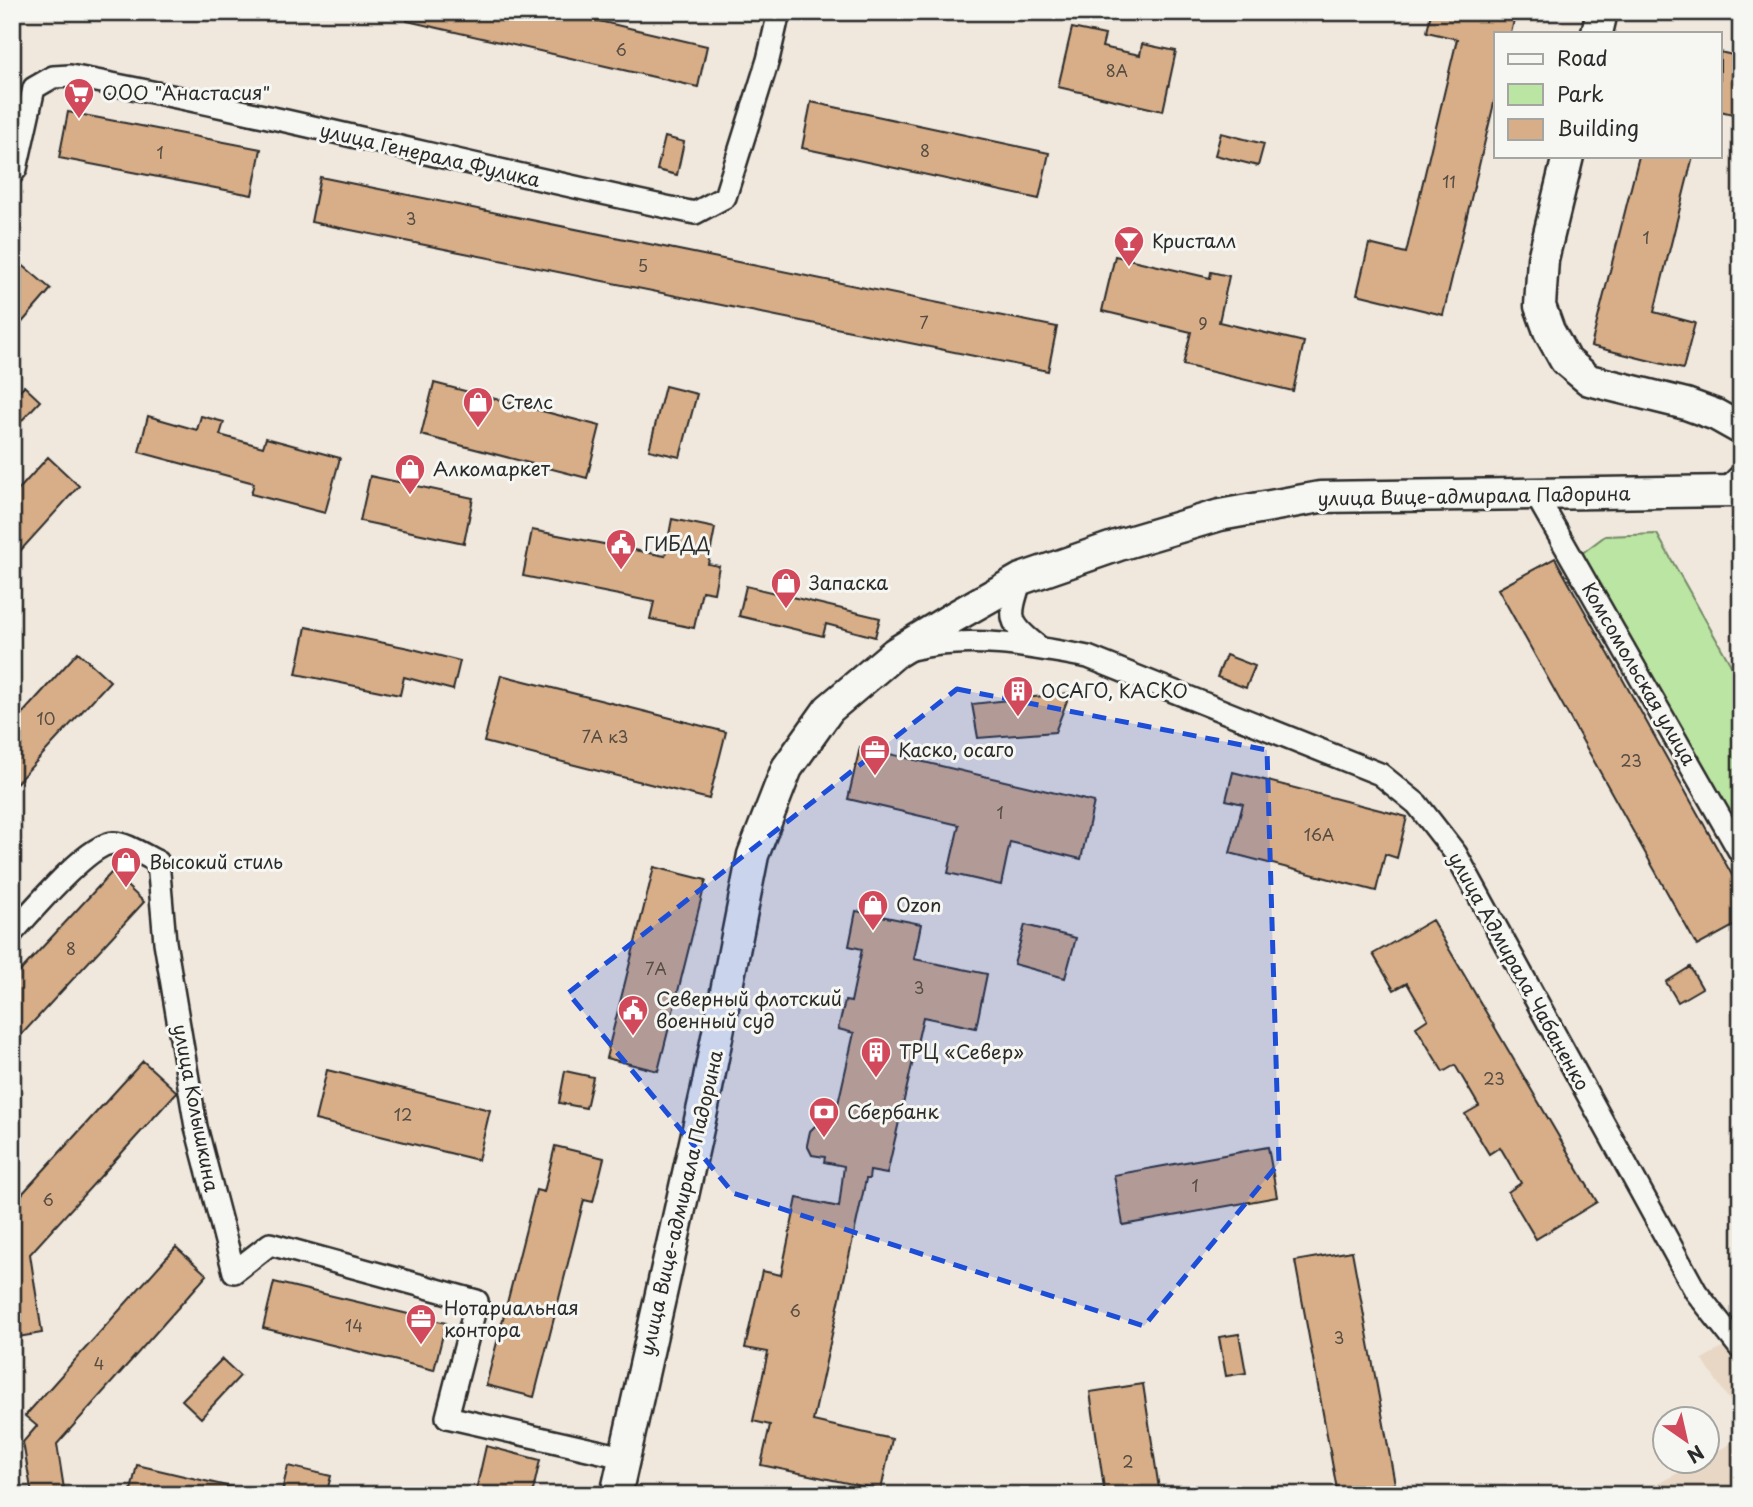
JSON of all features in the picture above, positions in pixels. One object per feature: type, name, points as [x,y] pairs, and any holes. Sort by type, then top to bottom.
[{"type":"street","name":"улица Генерала Фулика","points":[[12,174],[16,169],[34,88],[53,77],[70,76],[294,122],[550,183],[695,213],[725,197],[768,60],[779,12]]},
{"type":"street","points":[[1597,32],[1602,12]]},
{"type":"street","points":[[1568,158],[1543,259],[1540,306],[1549,331],[1565,360],[1589,380],[1686,404],[1741,428]]},
{"type":"street","name":"улица Вице-адмирала Падорина","points":[[616,1495],[703,1106],[753,856],[787,768],[829,709],[895,653],[1021,579],[1122,544],[1220,515],[1320,497],[1536,495],[1737,488]]},
{"type":"street","name":"Комсомольская улица","points":[[1536,495],[1741,854]]},
{"type":"street","points":[[1021,579],[1011,612],[1017,630],[1041,648]]},
{"type":"street","name":"улица Адмирала Чабаненко","points":[[895,653],[928,645],[978,642],[1041,648],[1088,657],[1380,774],[1417,804],[1456,854],[1696,1292],[1741,1349]]},
{"type":"street","name":"улица Колышкина","points":[[12,933],[86,856],[104,844],[116,842],[158,862],[164,942],[196,1128],[234,1272],[270,1244],[477,1301],[447,1417],[623,1457]]},
{"type":"highlighted area","points":[[957,689],[1267,750],[1279,1163],[1144,1326],[733,1193],[568,993]]},
{"type":"shaded area","points":[[1741,1337],[1741,1418],[1702,1359]]},
{"type":"shaded area","points":[[1741,1438],[1741,1495],[1637,1495],[1672,1476],[1722,1476],[1722,1448]]},
{"type":"green space","points":[[1657,534],[1741,683],[1741,843],[1581,554],[1605,536]]},
{"type":"building","points":[[408,12],[560,12],[707,46],[698,87],[407,21]]},
{"type":"building","points":[[1431,12],[1516,12],[1511,32],[1494,32],[1494,103],[1443,315],[1357,294],[1369,244],[1406,253],[1457,39],[1427,32]]},
{"type":"building","points":[[1072,28],[1105,35],[1102,47],[1140,55],[1142,44],[1176,51],[1163,111],[1058,87]]},
{"type":"building","points":[[1722,52],[1741,57],[1741,116],[1722,111]]},
{"type":"building","points":[[811,102],[1049,153],[1039,199],[802,148]]},
{"type":"building","points":[[68,112],[261,149],[252,195],[59,158]]},
{"type":"building","points":[[1221,133],[1264,144],[1258,166],[1215,155]]},
{"type":"building","points":[[665,137],[684,142],[677,175],[657,170]]},
{"type":"building","points":[[1638,158],[1692,158],[1654,312],[1695,323],[1683,369],[1591,346]]},
{"type":"building","points":[[320,177],[1057,327],[1048,371],[311,222]]},
{"type":"building","points":[[1115,256],[1210,278],[1211,272],[1229,276],[1219,322],[1304,342],[1293,391],[1183,365],[1191,332],[1102,311]]},
{"type":"building","points":[[20,263],[51,289],[12,334],[12,272]]},
{"type":"building","points":[[434,383],[600,426],[587,478],[421,435]]},
{"type":"building","points":[[24,386],[40,401],[12,431],[12,398]]},
{"type":"building","points":[[665,386],[697,394],[680,457],[649,450]]},
{"type":"building","points":[[148,416],[197,430],[201,416],[224,422],[220,435],[263,447],[266,438],[340,458],[325,513],[251,494],[254,483],[139,452]]},
{"type":"building","points":[[48,457],[79,486],[12,560],[12,497]]},
{"type":"building","points":[[370,476],[473,498],[464,543],[360,521]]},
{"type":"building","name":"ГИБДД","points":[[672,519],[715,528],[708,564],[719,566],[714,593],[702,591],[694,628],[650,619],[654,602],[523,576],[532,530],[665,556]]},
{"type":"building","points":[[1555,558],[1741,891],[1741,922],[1697,946],[1498,589]]},
{"type":"building","points":[[746,586],[880,618],[875,637],[826,624],[823,636],[739,616]]},
{"type":"building","points":[[306,627],[460,661],[453,690],[404,677],[400,695],[296,674]]},
{"type":"building","points":[[78,652],[110,681],[12,788],[12,725]]},
{"type":"building","points":[[1226,655],[1255,666],[1246,688],[1217,677]]},
{"type":"building","points":[[501,675],[726,732],[709,799],[484,742]]},
{"type":"building","name":"ОСАГО, КАСКО","points":[[1070,693],[1055,732],[978,738],[972,704]]},
{"type":"building","points":[[860,747],[1094,802],[1081,859],[1010,842],[1001,885],[948,873],[959,825],[848,799]]},
{"type":"building","points":[[1233,772],[1407,817],[1397,858],[1385,854],[1376,891],[1230,853],[1243,804],[1226,800]]},
{"type":"building","points":[[654,867],[706,880],[658,1071],[606,1058]]},
{"type":"building","points":[[112,872],[144,902],[12,1045],[12,980]]},
{"type":"building","points":[[856,911],[921,924],[914,959],[987,974],[976,1028],[923,1017],[887,1174],[870,1171],[869,1179],[866,1179],[813,1421],[892,1439],[881,1490],[761,1465],[770,1425],[753,1421],[768,1352],[745,1348],[762,1271],[781,1275],[797,1198],[839,1207],[844,1166],[824,1162],[825,1157],[812,1155],[807,1145],[810,1131],[816,1125],[833,1126],[854,1033],[838,1029],[845,1001],[851,1002],[862,949],[849,946]]},
{"type":"building","points":[[1432,920],[1597,1202],[1536,1239],[1508,1192],[1521,1183],[1500,1147],[1489,1154],[1465,1114],[1479,1106],[1455,1065],[1443,1072],[1416,1027],[1428,1019],[1407,983],[1394,990],[1373,954]]},
{"type":"building","points":[[1025,925],[1076,938],[1065,978],[1014,964]]},
{"type":"building","points":[[1690,967],[1702,988],[1678,1002],[1666,982]]},
{"type":"building","points":[[143,1061],[177,1092],[30,1254],[42,1333],[12,1338],[12,1205]]},
{"type":"building","points":[[327,1070],[490,1110],[478,1160],[315,1120]]},
{"type":"building","points":[[565,1071],[593,1077],[586,1108],[559,1103]]},
{"type":"building","points":[[555,1146],[604,1158],[593,1202],[584,1200],[534,1397],[486,1385],[536,1190],[544,1192]]},
{"type":"building","points":[[1268,1147],[1277,1197],[1123,1225],[1114,1175]]},
{"type":"building","points":[[176,1247],[207,1275],[57,1444],[65,1495],[32,1495],[23,1442],[37,1426],[25,1416]]},
{"type":"building","points":[[1352,1251],[1395,1484],[1338,1495],[1295,1261]]},
{"type":"building","points":[[274,1282],[446,1323],[434,1370],[263,1328]]},
{"type":"building","points":[[1239,1334],[1246,1373],[1226,1376],[1219,1337]]},
{"type":"building","points":[[222,1359],[240,1376],[201,1418],[182,1400]]},
{"type":"building","points":[[1143,1384],[1160,1495],[1105,1495],[1090,1392]]},
{"type":"building","points":[[486,1446],[540,1460],[532,1495],[475,1495]]},
{"type":"building","points":[[137,1465],[231,1487],[230,1495],[130,1495]]},
{"type":"building","points":[[288,1466],[331,1476],[326,1495],[281,1495]]},
{"type":"place","name":"ООО \"Анастасия\"","points":[[79,120]]},
{"type":"place","name":"Кристалл","points":[[1129,268]]},
{"type":"place","name":"Стелс","points":[[478,429]]},
{"type":"place","name":"Алкомаркет","points":[[410,496]]},
{"type":"place","name":"ГИБДД","points":[[621,571]]},
{"type":"place","name":"Запаска","points":[[786,610]]},
{"type":"place","name":"ОСАГО, КАСКО","points":[[1018,718]]},
{"type":"place","name":"Каско, осаго","points":[[875,777]]},
{"type":"place","name":"Высокий стиль","points":[[126,889]]},
{"type":"place","name":"Ozon","points":[[873,932]]},
{"type":"place","name":"Северный флотский военный суд","points":[[633,1037]]},
{"type":"place","name":"ТРЦ «Север»","points":[[876,1079]]},
{"type":"place","name":"Сбербанк","points":[[824,1139]]},
{"type":"place","name":"Нотариальная контора","points":[[421,1346]]}]
